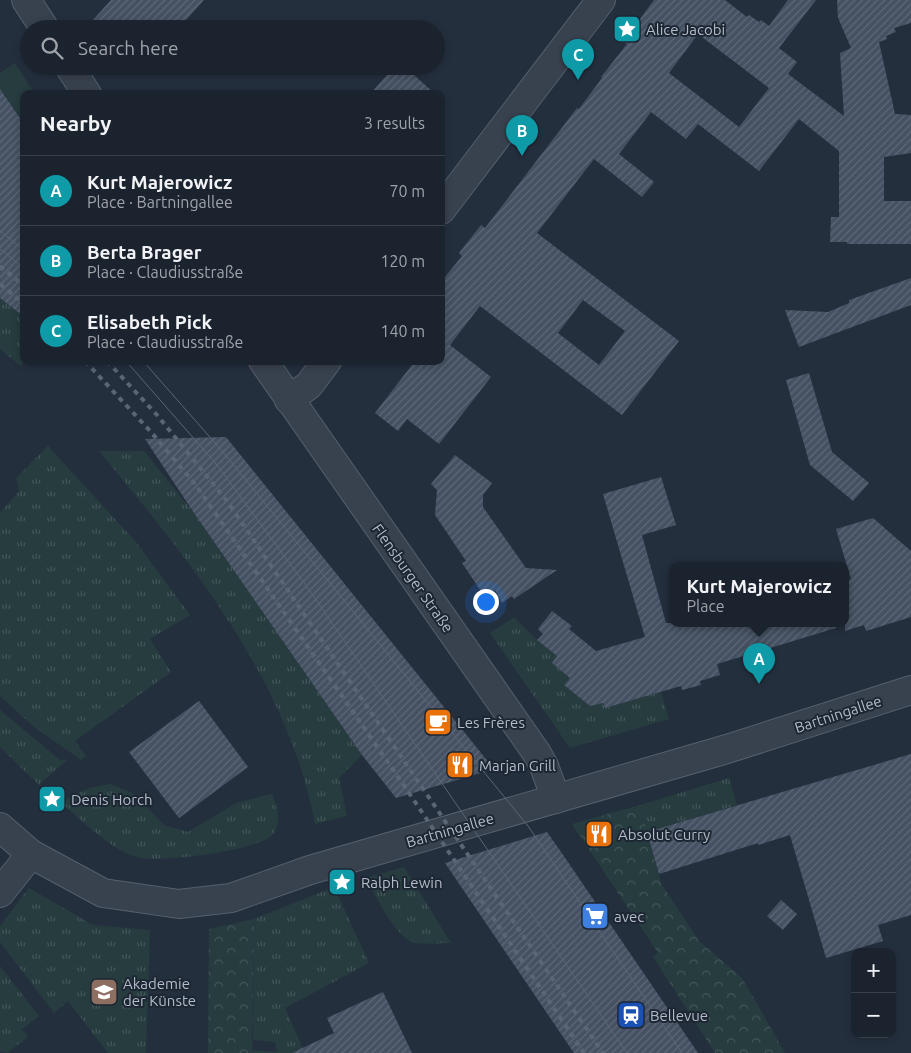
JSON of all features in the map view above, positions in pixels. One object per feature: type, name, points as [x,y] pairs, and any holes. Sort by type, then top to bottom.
[{"type":"street","points":[[26,0],[39,20]]},
{"type":"street","points":[[445,205],[600,0]]},
{"type":"street","points":[[75,75],[84,90]]},
{"type":"street","name":"Flensburger Straße","points":[[266,365],[536,752],[544,766],[556,799]]},
{"type":"street","points":[[289,400],[309,385],[324,365]]},
{"type":"street","name":"Bartningallee","points":[[0,827],[31,854],[103,893],[179,904],[231,898],[310,870],[727,749],[911,690]]},
{"type":"street","points":[[0,893],[31,854]]},
{"type":"green space","points":[[15,63],[20,71],[20,75],[23,75],[32,90],[20,90],[20,118],[0,89],[0,73]]},
{"type":"green space","points":[[0,298],[20,315],[21,366],[0,349]]},
{"type":"green space","points":[[48,446],[136,542],[190,615],[150,639],[171,672],[75,741],[86,756],[81,760],[33,726],[0,696],[0,513],[19,491],[16,478]]},
{"type":"green space","points":[[99,451],[144,451],[194,513],[362,755],[339,778],[347,816],[315,824],[302,771],[283,720],[259,672],[231,625],[200,579]]},
{"type":"green space","points":[[514,617],[537,640],[557,656],[552,663],[570,678],[564,685],[590,706],[603,703],[605,708],[661,692],[669,719],[570,748],[490,633]]},
{"type":"green space","points":[[0,710],[60,760],[67,760],[39,785],[0,747]]},
{"type":"green space","points":[[729,778],[737,805],[647,832],[640,805]]},
{"type":"green space","points":[[111,784],[134,794],[164,825],[188,832],[236,803],[272,794],[277,809],[276,829],[273,834],[264,840],[210,854],[152,859],[130,855],[109,843],[60,802],[89,788]]},
{"type":"green space","points":[[640,805],[661,883],[699,941],[742,978],[785,1053],[715,1053],[653,957],[658,953],[572,824]]},
{"type":"green space","points":[[404,867],[451,943],[425,944],[412,942],[398,931],[392,923],[366,878]]},
{"type":"green space","points":[[334,887],[369,963],[285,1008],[305,1053],[252,1053],[253,1050],[277,1052],[275,1042],[253,1040],[254,919]]},
{"type":"green space","points":[[29,888],[93,925],[150,930],[146,1053],[108,1053],[68,1001],[54,1013],[0,942],[0,926]]},
{"type":"green space","points":[[254,919],[252,1053],[208,1053],[209,929]]},
{"type":"green space","points":[[0,966],[39,1016],[22,1029],[28,1037],[7,1053],[0,1051]]},
{"type":"building","points":[[111,0],[204,0],[186,20],[93,20]]},
{"type":"building","points":[[654,0],[725,0],[747,17],[749,15],[769,26],[788,0],[816,0],[779,48],[797,62],[788,74],[844,116],[840,53],[851,48],[838,18],[837,0],[911,0],[911,23],[894,28],[896,32],[886,36],[887,39],[879,42],[895,114],[911,115],[911,153],[884,157],[884,201],[911,201],[911,244],[847,244],[847,242],[830,242],[831,217],[839,217],[839,151],[799,119],[759,171],[698,124],[686,139],[651,112],[619,154],[654,182],[642,197],[594,159],[537,233],[679,341],[622,415],[480,306],[450,345],[491,377],[439,444],[407,419],[398,431],[375,413],[412,365],[445,365],[445,277],[462,256],[459,253],[481,225],[485,228],[577,108],[579,109],[627,44],[623,42]],"holes":[[[698,34],[769,88],[739,127],[669,73]],[[583,300],[625,331],[599,365],[558,333]]]},
{"type":"building","points":[[387,75],[414,75],[431,90],[374,90]]},
{"type":"building","points":[[0,89],[20,118],[20,314],[0,298]]},
{"type":"building","points":[[911,278],[911,305],[799,347],[785,310],[828,312],[849,303],[849,300]]},
{"type":"building","points":[[809,373],[832,452],[869,483],[853,501],[810,465],[786,380]]},
{"type":"building","points":[[226,437],[494,769],[396,798],[362,755],[145,439]]},
{"type":"building","points":[[455,455],[492,483],[483,495],[483,507],[526,568],[557,570],[514,599],[512,596],[502,603],[495,590],[485,597],[462,563],[466,561],[435,515],[437,490],[431,484]]},
{"type":"building","points":[[661,477],[676,525],[642,535],[666,623],[669,623],[669,627],[836,628],[717,664],[720,675],[700,681],[701,685],[682,690],[681,686],[605,708],[603,703],[590,706],[564,685],[570,678],[552,663],[557,656],[537,640],[543,634],[538,629],[552,611],[572,626],[569,629],[596,651],[645,637],[603,494]]},
{"type":"building","points":[[873,518],[911,551],[911,617],[866,631],[864,625],[845,631],[845,627],[849,627],[849,580],[851,579],[849,562],[846,562],[836,529]]},
{"type":"building","points":[[199,701],[248,767],[179,818],[129,752]]},
{"type":"building","points":[[911,754],[911,915],[878,925],[883,941],[860,948],[851,948],[851,951],[826,958],[790,835],[659,874],[647,832]]},
{"type":"building","points":[[547,832],[698,1053],[574,1053],[445,863]]},
{"type":"building","points":[[781,900],[797,914],[783,930],[767,916]]},
{"type":"building","points":[[383,992],[412,1053],[292,1053],[334,1033],[327,1018]]},
{"type":"tram line","points":[[0,231],[20,247]]},
{"type":"tram line","points":[[0,249],[20,265]]},
{"type":"tram line","points":[[130,365],[217,465],[310,591],[627,1053]]},
{"type":"tram line","points":[[147,365],[223,452],[528,826],[682,1053]]},
{"type":"railway","points":[[0,266],[20,283]]},
{"type":"railway","points":[[0,284],[20,301]]},
{"type":"railway","points":[[89,365],[151,432],[195,484],[405,787],[584,1053]]},
{"type":"railway","points":[[111,365],[157,415],[227,501],[603,1053]]},
{"type":"place","name":"Alice Jacobi","points":[[627,29]]},
{"type":"place","name":"Elisabeth Pick","points":[[578,80]]},
{"type":"place","name":"Berta Brager","points":[[522,156]]},
{"type":"place","name":"Kurt Majerowicz","points":[[759,684]]},
{"type":"place","name":"Les Frères","points":[[438,722]]},
{"type":"place","name":"Marjan Grill","points":[[460,765]]},
{"type":"place","name":"Denis Horch","points":[[52,799]]},
{"type":"place","name":"Absolut Curry","points":[[599,834]]},
{"type":"place","name":"Ralph Lewin","points":[[342,882]]},
{"type":"place","name":"avec","points":[[595,916]]},
{"type":"place","name":"Akademie der Künste","points":[[104,992]]},
{"type":"place","name":"Bellevue","points":[[631,1015]]}]
